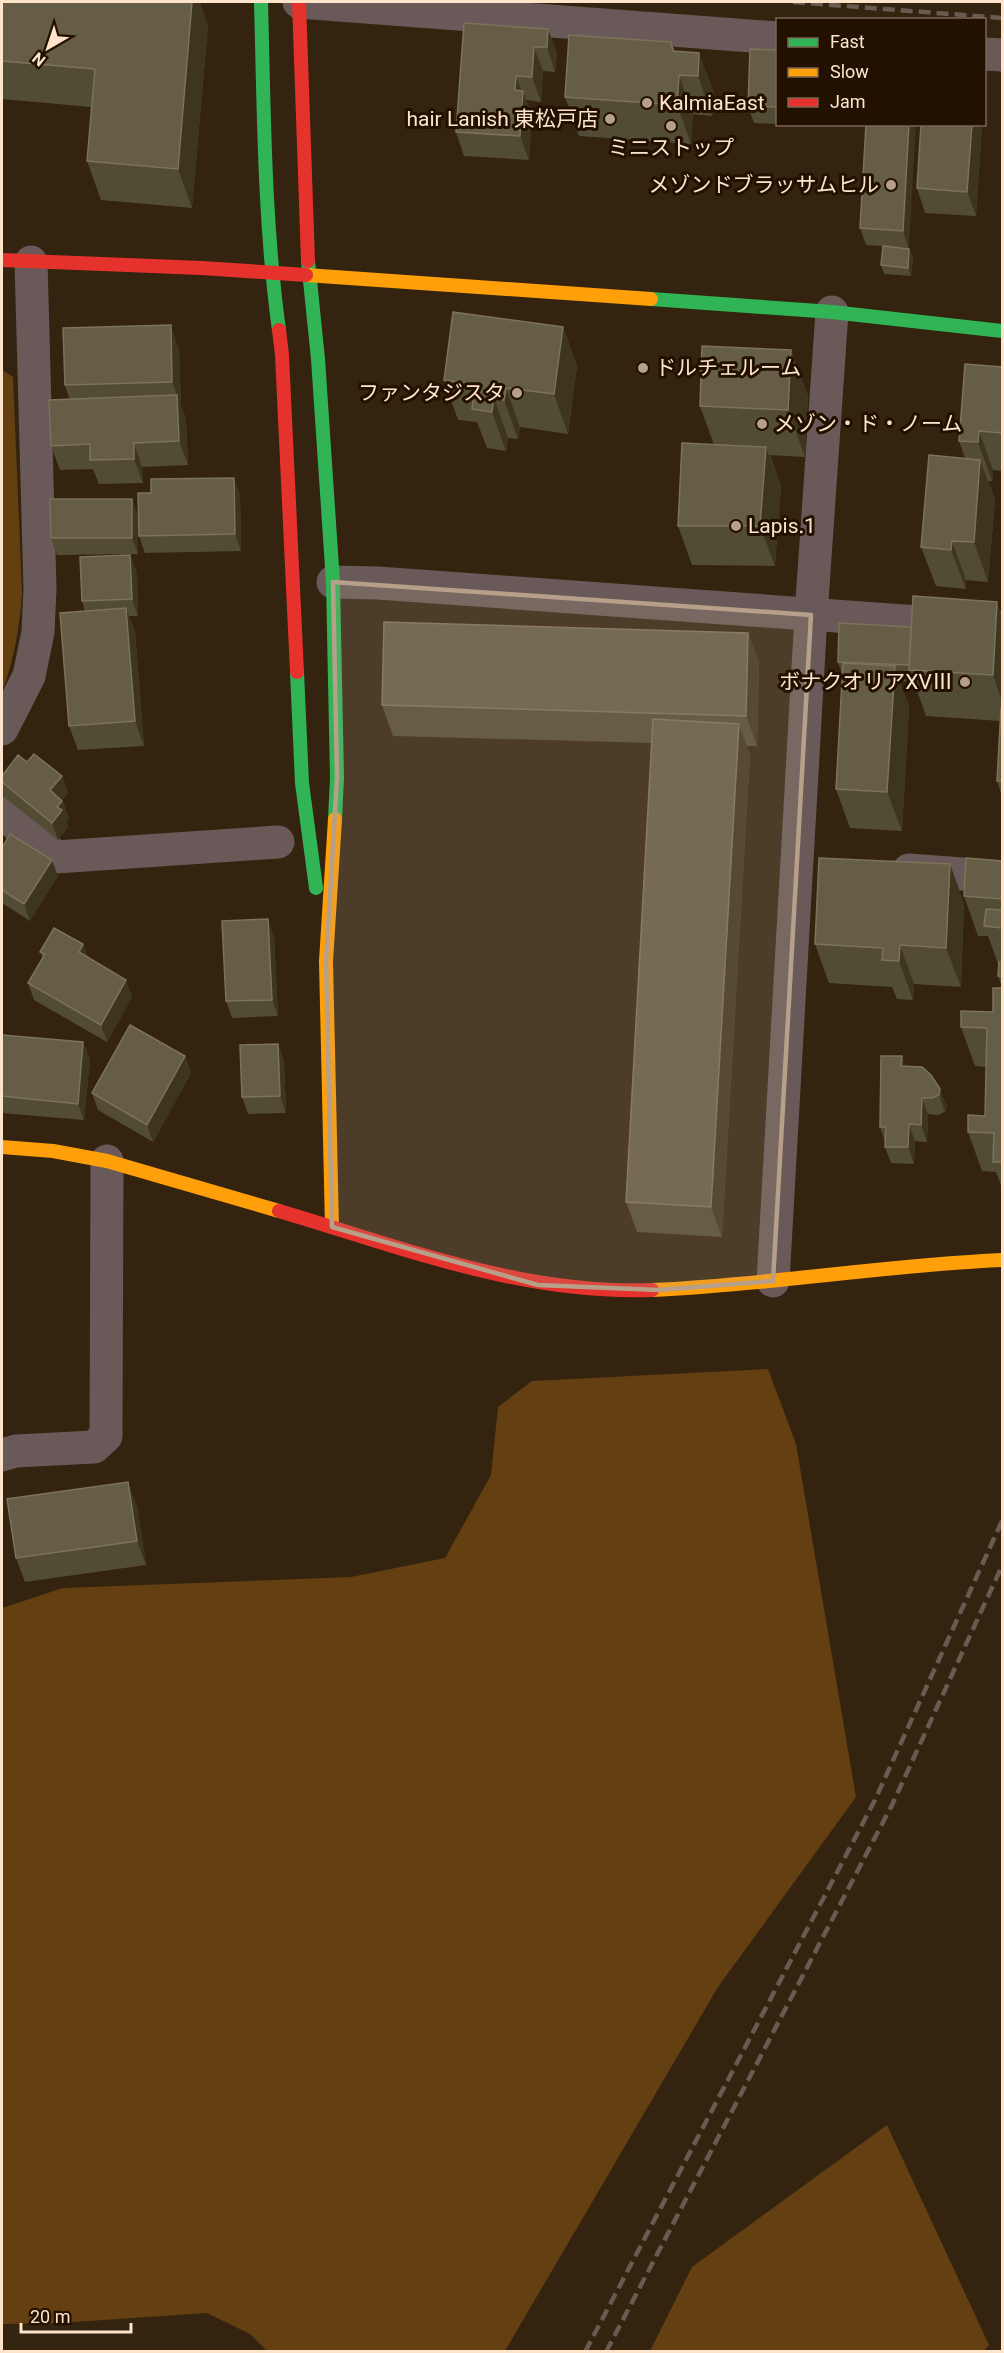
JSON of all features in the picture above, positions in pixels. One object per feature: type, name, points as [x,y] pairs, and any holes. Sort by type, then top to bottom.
[{"type":"street","points":[[256,2],[271,273],[282,355],[302,783],[326,961]]},
{"type":"street","points":[[332,1227],[326,961],[337,778],[333,582],[318,359],[309,277],[299,2],[776,38]]},
{"type":"street","points":[[986,54],[1002,55]]},
{"type":"street","points":[[2,729],[29,676],[38,632],[40,589],[16,261],[202,268],[832,312],[1002,331]]},
{"type":"street","points":[[773,1281],[811,862],[811,615],[832,312]]},
{"type":"street","points":[[333,582],[378,583],[1002,628]]},
{"type":"street","points":[[2,813],[56,857],[278,842]]},
{"type":"street","points":[[884,868],[1002,877]]},
{"type":"street","points":[[2,1147],[53,1151],[107,1161],[435,1258],[538,1285],[658,1290],[773,1281],[962,1261],[1002,1260]]},
{"type":"street","points":[[2,1455],[16,1451],[94,1447],[106,1436],[107,1161]]},
{"type":"highlighted area","points":[[333,582],[811,615],[773,1281],[658,1290],[538,1285],[332,1227],[326,961],[337,778]]},
{"type":"shaded area","points":[[2,370],[13,377],[22,592],[16,643],[2,692]]},
{"type":"shaded area","points":[[768,1369],[796,1444],[856,1797],[718,1987],[505,2351],[267,2351],[250,2334],[207,2313],[59,2323],[2,2324],[2,1608],[63,1588],[351,1577],[445,1558],[491,1475],[498,1407],[532,1381]]},
{"type":"shaded area","points":[[887,2125],[989,2345],[984,2351],[650,2351],[692,2267]]},
{"type":"building","points":[[2,2],[192,2],[178,169],[87,161],[95,69],[2,61]]},
{"type":"building","points":[[464,23],[548,29],[547,47],[534,47],[532,77],[516,76],[515,90],[523,91],[520,136],[456,132]]},
{"type":"building","points":[[569,35],[671,42],[673,51],[699,53],[698,76],[679,75],[677,105],[565,97]]},
{"type":"building","points":[[750,49],[776,50],[776,107],[748,106]]},
{"type":"building","name":"メゾンドブラッサムヒル","points":[[866,126],[909,126],[903,231],[860,228]]},
{"type":"building","points":[[921,126],[972,126],[967,192],[917,188]]},
{"type":"building","points":[[883,246],[909,249],[908,268],[881,265]]},
{"type":"building","points":[[453,312],[563,327],[554,394],[506,388],[504,400],[494,398],[492,412],[472,409],[475,384],[444,380]]},
{"type":"building","points":[[171,325],[172,382],[65,385],[63,328]]},
{"type":"building","points":[[702,346],[791,350],[788,410],[700,406]]},
{"type":"building","points":[[965,364],[1002,367],[1002,433],[979,431],[978,442],[959,441]]},
{"type":"building","points":[[177,395],[179,441],[134,443],[134,459],[90,460],[90,444],[51,446],[49,400]]},
{"type":"building","points":[[682,443],[766,447],[760,526],[678,526]]},
{"type":"building","points":[[929,455],[980,460],[974,542],[952,541],[951,550],[921,547]]},
{"type":"building","points":[[234,478],[235,534],[139,536],[138,493],[151,493],[151,479]]},
{"type":"building","points":[[50,499],[132,499],[132,538],[51,538]]},
{"type":"building","points":[[130,555],[132,599],[82,601],[80,557]]},
{"type":"building","points":[[913,596],[997,602],[993,675],[909,670]]},
{"type":"building","points":[[126,608],[135,721],[69,726],[60,613]]},
{"type":"building","points":[[384,622],[748,633],[746,716],[382,705]]},
{"type":"building","points":[[839,623],[911,627],[909,665],[838,662]]},
{"type":"building","points":[[843,663],[895,666],[887,792],[836,789]]},
{"type":"building","points":[[1001,708],[1002,781],[997,781]]},
{"type":"building","points":[[653,719],[739,724],[711,1207],[626,1202]]},
{"type":"building","points":[[34,754],[62,776],[50,790],[62,801],[57,807],[62,810],[52,823],[2,782],[2,776],[18,755],[27,762]]},
{"type":"building","points":[[10,834],[52,860],[24,904],[2,890],[2,848]]},
{"type":"building","points":[[819,858],[950,864],[946,948],[900,945],[899,961],[882,960],[883,948],[815,944]]},
{"type":"building","points":[[966,858],[1002,861],[1002,899],[964,896]]},
{"type":"building","points":[[986,909],[1002,910],[1002,928],[984,926]]},
{"type":"building","points":[[268,919],[272,1000],[226,1001],[222,921]]},
{"type":"building","points":[[54,928],[83,944],[79,952],[126,980],[101,1025],[28,983],[45,954],[40,952]]},
{"type":"building","points":[[999,962],[1002,962],[1002,976],[998,976]]},
{"type":"building","points":[[993,988],[1002,988],[1002,1162],[993,1162],[994,1133],[968,1132],[968,1115],[985,1116],[987,1028],[961,1027],[961,1011],[993,1012]]},
{"type":"building","points":[[130,1025],[185,1056],[147,1125],[92,1093]]},
{"type":"building","points":[[2,1035],[83,1042],[78,1104],[2,1096]]},
{"type":"building","points":[[278,1044],[280,1096],[242,1097],[240,1045]]},
{"type":"building","points":[[881,1056],[902,1056],[901,1066],[922,1067],[931,1075],[940,1089],[939,1095],[922,1098],[921,1125],[909,1124],[908,1147],[885,1147],[886,1127],[880,1127]]},
{"type":"building","points":[[128,1482],[137,1541],[16,1558],[7,1499]]},
{"type":"railway","points":[[793,2],[1002,18]]},
{"type":"railway","points":[[585,2352],[875,1800],[1002,1521]]},
{"type":"railway","points":[[606,2352],[892,1805],[1002,1566]]},
{"type":"traffic: fast","points":[[261,2],[270,248],[279,330]]},
{"type":"traffic: fast","points":[[308,261],[318,359],[333,582],[337,778],[335,819]]},
{"type":"traffic: fast","points":[[651,299],[832,312],[1002,331]]},
{"type":"traffic: fast","points":[[297,672],[302,783],[316,888]]},
{"type":"traffic: slow","points":[[306,275],[651,299]]},
{"type":"traffic: slow","points":[[332,1227],[326,961],[335,819]]},
{"type":"traffic: slow","points":[[2,1147],[53,1151],[107,1161],[279,1211]]},
{"type":"traffic: slow","points":[[652,1290],[1002,1260]]},
{"type":"traffic: jam","points":[[299,2],[308,261]]},
{"type":"traffic: jam","points":[[2,260],[202,268],[306,275]]},
{"type":"traffic: jam","points":[[279,330],[297,672]]},
{"type":"traffic: jam","points":[[279,1211],[416,1253],[509,1277],[604,1290],[652,1290]]},
{"type":"place","name":"KalmiaEast","points":[[647,103]]},
{"type":"place","name":"hair Lanish 東松戸店","points":[[610,119]]},
{"type":"place","name":"ミニストップ","points":[[671,126]]},
{"type":"place","name":"メゾンドブラッサムヒル","points":[[891,185]]},
{"type":"place","name":"ドルチェルーム","points":[[643,368]]},
{"type":"place","name":"ファンタジスタ","points":[[517,393]]},
{"type":"place","name":"メゾン・ド・ノーム","points":[[762,424]]},
{"type":"place","name":"Lapis.1","points":[[736,526]]},
{"type":"place","name":"ボナクオリアXVⅢ","points":[[965,682]]}]
